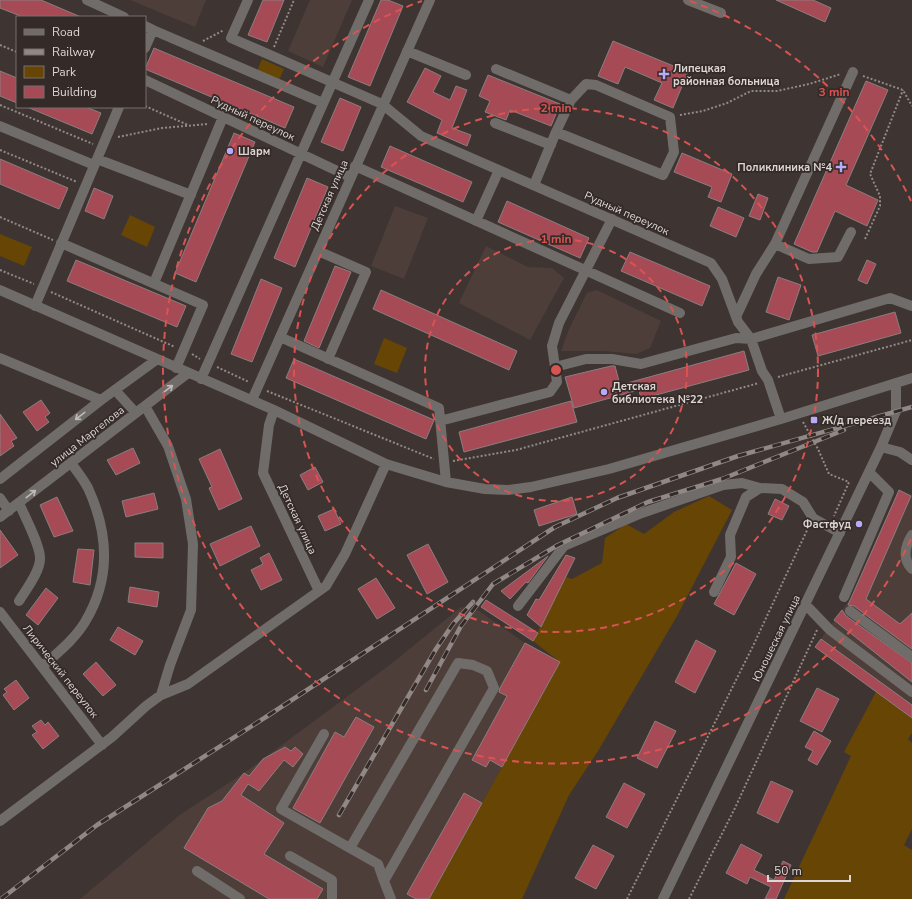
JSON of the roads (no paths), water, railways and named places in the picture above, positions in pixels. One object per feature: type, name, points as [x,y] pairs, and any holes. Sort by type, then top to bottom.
[{"type":"street","points":[[87,0],[122,16]]},
{"type":"street","name":"Рудный переулок","points":[[248,0],[231,38],[382,104],[421,136],[711,263],[722,279],[736,317],[751,339],[762,371],[768,380],[781,419]]},
{"type":"street","points":[[201,378],[369,0]]},
{"type":"street","name":"Детская улица","points":[[252,400],[382,104],[430,0]]},
{"type":"street","points":[[688,0],[721,13]]},
{"type":"street","points":[[146,43],[149,28],[323,103]]},
{"type":"street","points":[[407,51],[466,75]]},
{"type":"street","points":[[496,69],[571,100]]},
{"type":"street","points":[[736,317],[756,274],[775,244],[853,72]]},
{"type":"street","name":"Рудный переулок","points":[[146,81],[222,120],[350,177]]},
{"type":"street","points":[[534,185],[556,132],[571,100],[586,84],[596,85],[670,117],[674,152],[663,175],[556,132]]},
{"type":"street","points":[[35,306],[119,108]]},
{"type":"street","points":[[154,283],[222,120]]},
{"type":"street","points":[[495,123],[551,145]]},
{"type":"street","points":[[0,126],[96,162],[191,195]]},
{"type":"street","points":[[355,166],[680,313]]},
{"type":"street","points":[[476,221],[499,170]]},
{"type":"street","points":[[440,421],[550,392],[557,382],[552,346],[559,323],[612,219]]},
{"type":"street","points":[[775,244],[809,259],[838,257],[850,232]]},
{"type":"street","points":[[61,243],[203,304],[176,368]]},
{"type":"street","points":[[318,251],[366,272],[328,358]]},
{"type":"street","points":[[0,290],[156,360],[252,400],[386,464],[446,482],[485,489],[508,490],[531,487],[609,469],[798,414],[912,378]]},
{"type":"street","points":[[555,367],[586,359],[612,359],[641,364],[736,338],[751,339],[890,298],[912,306]]},
{"type":"street","points":[[280,337],[439,408],[446,482]]},
{"type":"street","points":[[0,358],[100,400]]},
{"type":"street","name":"улица Маргелова","points":[[0,479],[100,400],[156,360]]},
{"type":"street","name":"улица Маргелова","points":[[0,517],[19,504],[188,373]]},
{"type":"street","name":"Юношеская улица","points":[[664,899],[881,447],[896,411],[896,384]]},
{"type":"street","points":[[115,390],[136,413]]},
{"type":"street","points":[[145,406],[168,446],[185,495],[193,544],[191,610],[170,665],[161,695]]},
{"type":"street","name":"Детская улица","points":[[274,410],[268,425],[262,473],[319,591]]},
{"type":"street","points":[[881,447],[910,455]]},
{"type":"street","points":[[43,666],[68,644],[84,623],[96,600],[103,573],[105,547],[100,520],[88,487],[71,463]]},
{"type":"street","points":[[0,821],[102,744],[161,695],[188,684],[326,586],[345,554],[386,464]]},
{"type":"street","points":[[844,597],[889,492],[869,472]]},
{"type":"street","points":[[518,606],[564,546],[642,513],[722,485],[742,483],[760,488],[782,489],[803,502],[813,518],[840,533]]},
{"type":"street","points":[[714,592],[731,557],[730,535],[746,497],[760,488]]},
{"type":"street","points":[[0,498],[9,511]]},
{"type":"street","points":[[19,504],[32,533],[40,559],[34,578],[19,601]]},
{"type":"street","points":[[912,535],[905,552],[907,562],[912,569]]},
{"type":"street","points":[[806,605],[830,630],[912,692]]},
{"type":"street","points":[[850,611],[912,657]]},
{"type":"street","name":"Лирический переулок","points":[[0,612],[102,744]]},
{"type":"street","points":[[350,848],[458,663],[473,665],[488,671],[494,688],[384,882]]},
{"type":"street","points":[[324,734],[281,809],[378,864],[391,899]]},
{"type":"street","points":[[290,856],[332,880],[332,899]]},
{"type":"street","points":[[198,871],[240,899]]},
{"type":"railway","points":[[1,899],[97,825],[269,715],[555,527],[617,498],[738,456],[912,407]]},
{"type":"railway","points":[[426,690],[461,626],[493,584],[558,545],[648,502],[722,479],[844,430]]},
{"type":"railway","points":[[339,815],[436,649],[453,624],[473,602]]},
{"type":"place","name":"Липецкая районная больница","points":[[664,74]]},
{"type":"place","name":"Шарм","points":[[230,151]]},
{"type":"place","name":"Поликлиника №4","points":[[841,167]]},
{"type":"place","name":"Детская библиотека №22","points":[[604,392]]},
{"type":"place","name":"Ж/д переезд","points":[[814,420]]},
{"type":"place","name":"Фастфуд","points":[[859,524]]}]
